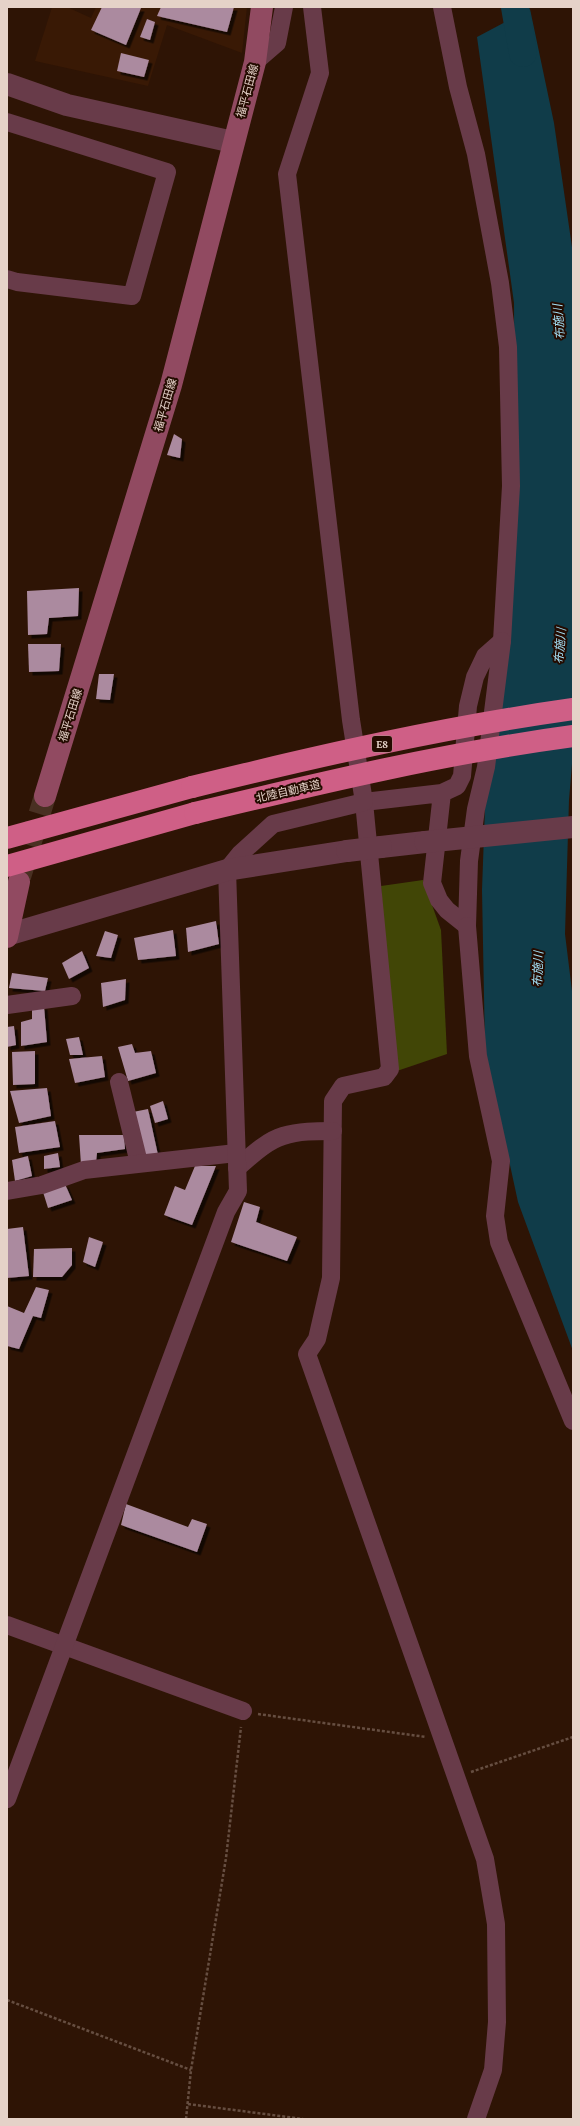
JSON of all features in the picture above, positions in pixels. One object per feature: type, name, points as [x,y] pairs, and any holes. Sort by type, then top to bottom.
[{"type":"highway","name":"E8","points":[[7,838],[192,786],[315,757],[450,730],[573,709]]},
{"type":"highway","name":"北陸自動車道","points":[[13,874],[195,813],[335,780],[440,759],[573,736]]},
{"type":"main road","name":"福平石田線","points":[[45,796],[171,385],[255,62],[262,7]]},
{"type":"main road","points":[[7,936],[13,874]]},
{"type":"street","points":[[255,62],[277,43],[284,7]]},
{"type":"street","points":[[312,7],[320,73],[287,174],[350,712],[364,802],[390,1069],[384,1077],[343,1086],[333,1100],[331,1278],[317,1339],[307,1354],[485,1859],[496,1924],[497,2022],[492,2070],[476,2119]]},
{"type":"street","points":[[442,7],[458,87],[476,154],[500,283],[508,347],[511,486],[502,641],[486,767],[476,809],[469,861],[467,926],[478,1056],[501,1161],[495,1216],[499,1242],[573,1421]]},
{"type":"street","points":[[7,84],[67,105],[233,142]]},
{"type":"street","points":[[7,122],[167,172],[132,296],[17,282],[7,279]]},
{"type":"street","points":[[7,1799],[226,1212],[238,1191],[227,870],[240,854],[273,824],[364,802],[442,792],[457,786],[462,776],[468,706],[475,677],[485,656],[502,641]]},
{"type":"street","points":[[442,792],[432,883],[443,905],[467,926]]},
{"type":"street","points":[[7,936],[227,870],[347,851],[573,827]]},
{"type":"street","points":[[7,1005],[72,996]]},
{"type":"street","points":[[119,1082],[139,1163]]},
{"type":"street","points":[[7,1191],[42,1185],[84,1170],[139,1163],[237,1160],[282,1136],[304,1132],[332,1130]]},
{"type":"street","points":[[7,1625],[243,1711]]},
{"type":"path","points":[[186,2119],[191,2070],[226,1858],[243,1711],[442,1740]]},
{"type":"path","points":[[456,1777],[573,1737]]},
{"type":"path","points":[[7,2000],[191,2070]]},
{"type":"path","points":[[188,2104],[303,2119]]},
{"type":"shaded area","points":[[52,7],[67,7],[91,18],[96,7],[247,7],[242,53],[167,25],[148,86],[35,61]]},
{"type":"green space","points":[[423,880],[441,930],[447,1054],[394,1072],[381,886]]},
{"type":"water","points":[[530,9],[554,123],[573,254],[573,752],[569,800],[565,934],[573,999],[573,1351],[518,1202],[485,1049],[482,890],[490,670],[515,542],[514,303],[477,37]]},
{"type":"building","points":[[102,7],[141,8],[126,45],[91,30]]},
{"type":"building","points":[[161,7],[234,7],[227,32],[157,16]]},
{"type":"building","points":[[147,19],[155,22],[150,40],[140,37]]},
{"type":"building","points":[[121,53],[149,60],[144,77],[117,71]]},
{"type":"building","points":[[174,434],[182,439],[180,458],[167,455]]},
{"type":"building","points":[[79,588],[78,616],[49,618],[47,634],[28,635],[27,591]]},
{"type":"building","points":[[28,644],[61,644],[59,671],[29,672]]},
{"type":"building","points":[[99,674],[114,674],[110,700],[96,699]]},
{"type":"building","points":[[216,921],[219,944],[188,952],[186,928]]},
{"type":"building","points":[[173,930],[176,956],[138,960],[134,938]]},
{"type":"building","points":[[105,931],[118,935],[111,958],[96,956]]},
{"type":"building","points":[[82,951],[89,968],[69,979],[62,963]]},
{"type":"building","points":[[12,973],[48,978],[45,991],[9,988]]},
{"type":"building","points":[[126,979],[125,1000],[103,1007],[101,983]]},
{"type":"building","points":[[44,1006],[47,1042],[21,1046],[21,1022],[32,1019],[32,1008]]},
{"type":"building","points":[[14,1026],[16,1045],[7,1047],[7,1027]]},
{"type":"building","points":[[79,1037],[83,1055],[70,1055],[66,1039]]},
{"type":"building","points":[[132,1044],[135,1053],[151,1051],[156,1073],[128,1081],[118,1047]]},
{"type":"building","points":[[35,1051],[35,1084],[13,1085],[12,1052]]},
{"type":"building","points":[[102,1056],[105,1077],[75,1083],[69,1059]]},
{"type":"building","points":[[47,1088],[51,1116],[19,1123],[10,1091]]},
{"type":"building","points":[[163,1101],[168,1119],[155,1123],[150,1106]]},
{"type":"building","points":[[148,1109],[158,1155],[145,1158],[133,1112]]},
{"type":"building","points":[[55,1121],[60,1147],[19,1153],[15,1127]]},
{"type":"building","points":[[79,1135],[124,1135],[125,1149],[97,1153],[96,1162],[81,1165]]},
{"type":"building","points":[[58,1153],[60,1167],[44,1169],[44,1156]]},
{"type":"building","points":[[28,1156],[32,1176],[15,1181],[12,1160]]},
{"type":"building","points":[[195,1166],[216,1166],[192,1225],[164,1215],[175,1186],[185,1190]]},
{"type":"building","points":[[65,1184],[72,1200],[48,1208],[43,1192]]},
{"type":"building","points":[[244,1202],[260,1207],[256,1222],[297,1237],[287,1261],[231,1242]]},
{"type":"building","points":[[23,1227],[29,1276],[7,1278],[7,1229]]},
{"type":"building","points":[[89,1237],[103,1242],[95,1267],[83,1262]]},
{"type":"building","points":[[72,1248],[72,1265],[62,1277],[33,1277],[34,1249]]},
{"type":"building","points":[[36,1287],[49,1290],[41,1318],[33,1316],[19,1349],[7,1346],[7,1306],[24,1313]]},
{"type":"building","points":[[126,1504],[188,1527],[192,1519],[207,1524],[197,1552],[121,1525]]},
{"type":"waterway","name":"布施川","points":[[515,7],[523,53]]},
{"type":"tunnel","points":[[20,877],[45,796]]}]
